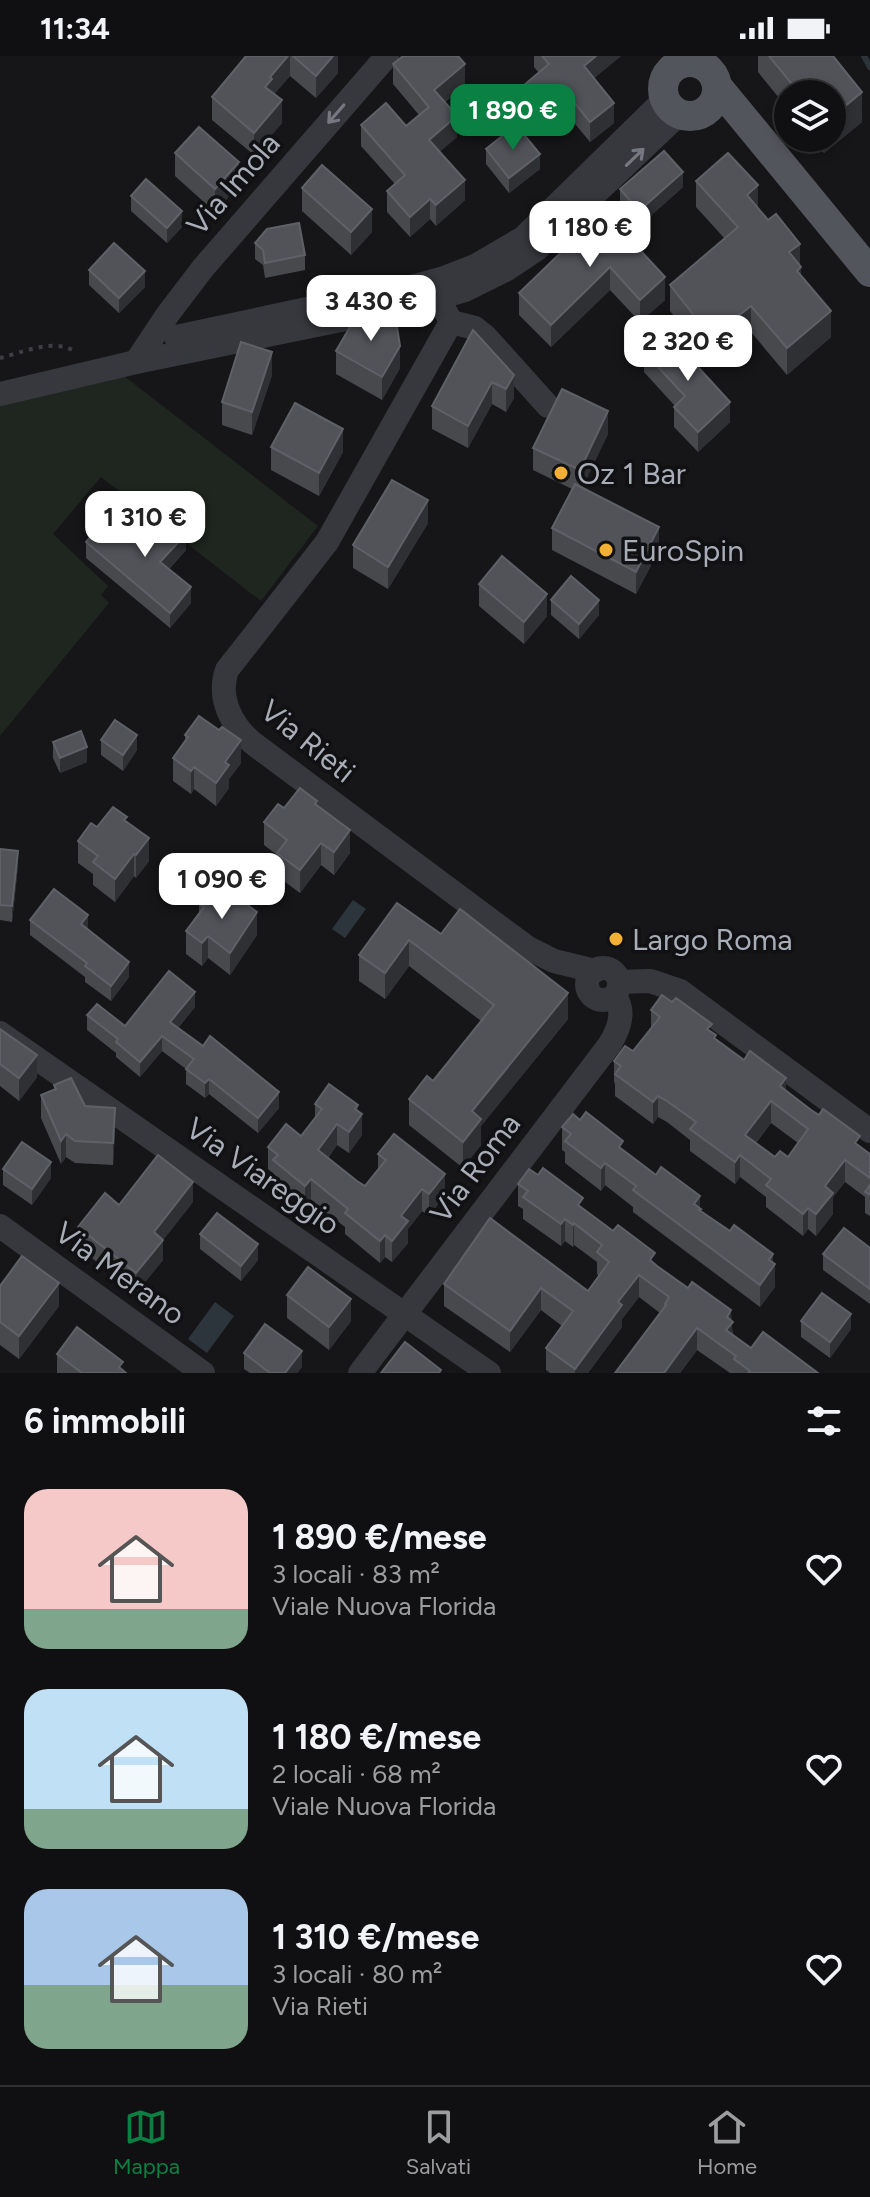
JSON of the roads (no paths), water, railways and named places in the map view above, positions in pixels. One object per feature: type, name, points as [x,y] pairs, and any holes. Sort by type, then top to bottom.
[{"type":"main road","points":[[673,93],[676,65],[694,62],[705,69],[870,272]]},
{"type":"main road","points":[[673,93],[710,108],[717,94],[705,69]]},
{"type":"main road","points":[[673,93],[759,139]]},
{"type":"street","name":"Via Imola","points":[[142,352],[217,252],[387,56]]},
{"type":"street","points":[[0,394],[142,352],[426,283],[475,266],[530,232],[673,93]]},
{"type":"street","points":[[0,378],[82,357],[142,352],[439,299],[487,280],[537,249],[673,93]]},
{"type":"street","points":[[439,299],[451,322],[475,328],[485,336],[548,406]]},
{"type":"street","name":"Via Rieti","points":[[451,322],[327,542],[227,670],[225,700],[236,726],[254,744],[528,948],[554,961],[595,971],[588,980],[591,995],[605,1000],[616,989]]},
{"type":"street","points":[[616,989],[650,981],[680,991],[870,1131]]},
{"type":"street","name":"Via Roma","points":[[360,1373],[610,1044],[620,1017],[616,989]]},
{"type":"street","name":"Via Viareggio","points":[[0,1033],[489,1373]]},
{"type":"street","name":"Via Merano","points":[[0,1226],[203,1373]]},
{"type":"waterway","points":[[864,56],[870,67]]},
{"type":"place","name":"Oz 1 Bar","points":[[561,473]]},
{"type":"place","name":"EuroSpin","points":[[606,550]]},
{"type":"place","name":"Largo Roma","points":[[616,939]]}]
